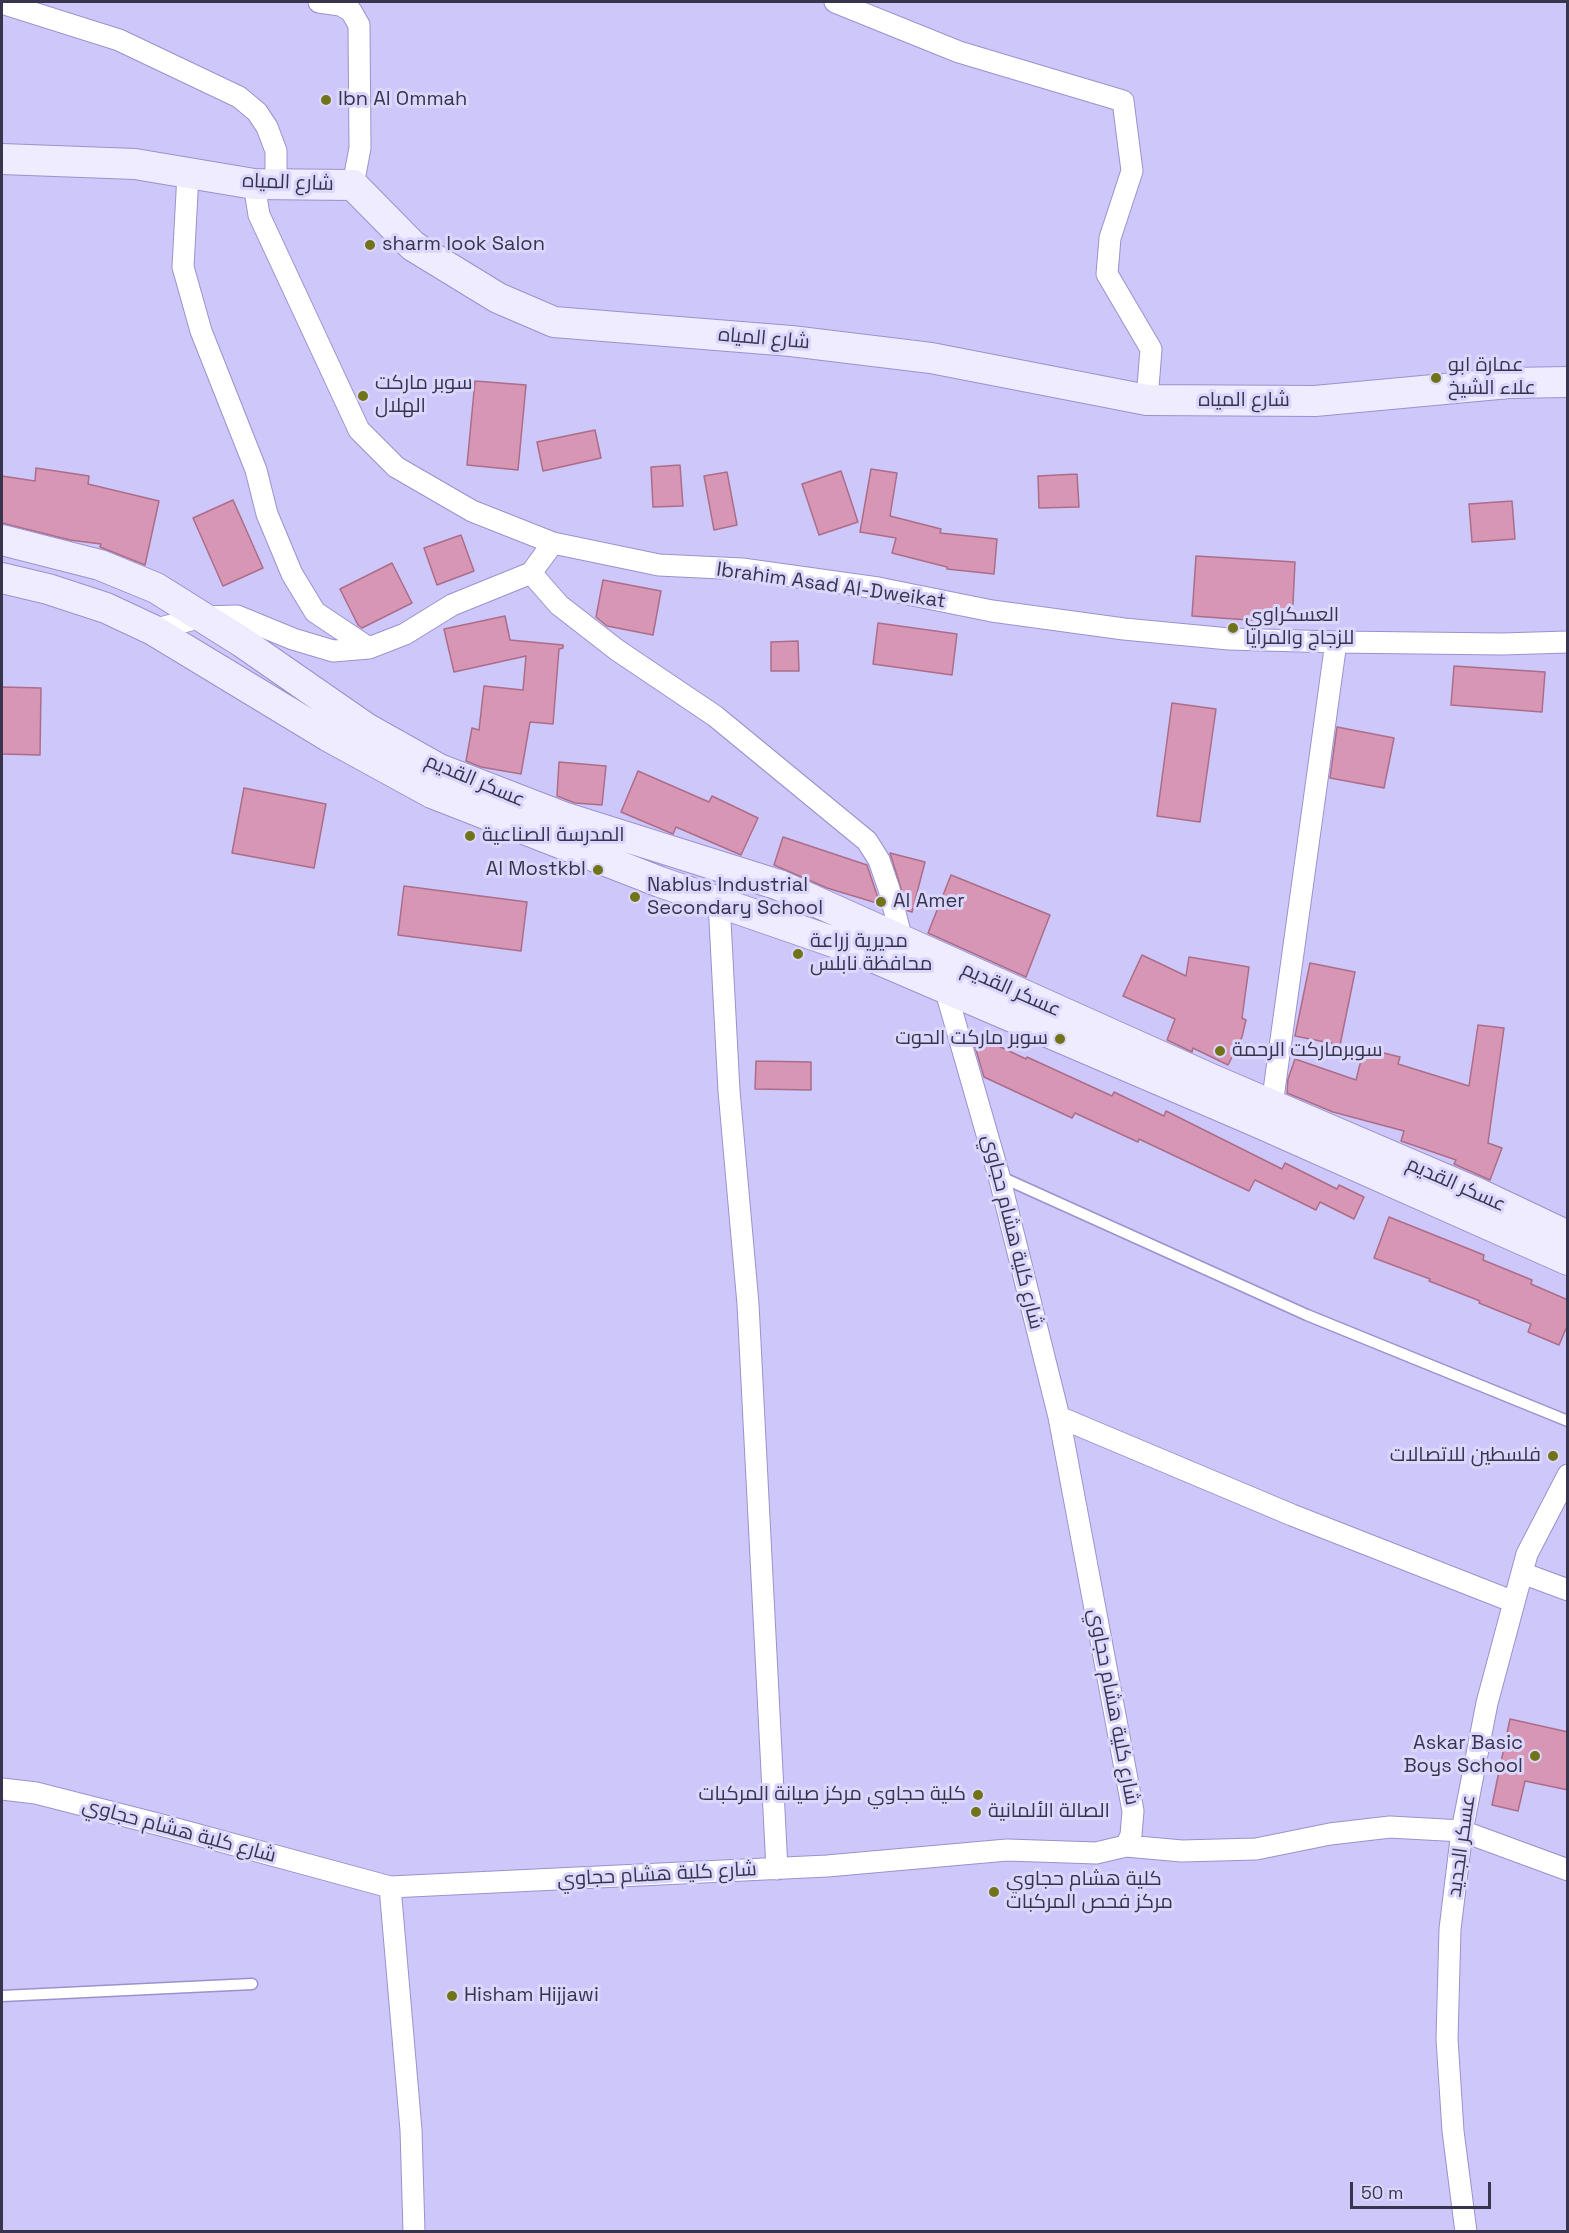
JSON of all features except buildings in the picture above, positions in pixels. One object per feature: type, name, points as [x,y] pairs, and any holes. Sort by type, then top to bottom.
[{"type":"street","points":[[835,2],[959,52],[1123,101],[1132,171],[1110,238],[1107,274],[1151,349],[1147,400]]},
{"type":"street","name":"Ibrahim Asad Al-Dweikat","points":[[2,3],[119,40],[239,97],[257,111],[267,127],[276,151],[265,184],[259,215],[359,430],[396,467],[472,511],[553,543],[659,566],[754,570],[878,588],[992,611],[1124,629],[1230,639],[1502,644],[1568,642]]},
{"type":"street","points":[[339,3],[351,11],[359,25],[360,148],[353,185]]},
{"type":"street","name":"شارع المياه","points":[[2,159],[135,164],[188,174],[265,184],[353,185],[413,246],[498,298],[554,322],[791,340],[931,358],[1147,400],[1315,401],[1509,383],[1568,382]]},
{"type":"street","points":[[188,174],[183,267],[201,331],[256,470],[267,514],[292,574],[315,612],[369,648]]},
{"type":"street","name":"عسكر القديم","points":[[2,540],[100,565],[156,588],[366,728],[439,769],[563,817],[779,885],[936,957],[1568,1260]]},
{"type":"street","points":[[153,630],[202,617],[237,616],[293,639],[333,651],[369,648],[405,634],[452,605],[531,573],[553,543]]},
{"type":"street","points":[[531,573],[559,605],[617,650],[716,716],[867,841],[879,860],[889,889],[903,942],[908,972]]},
{"type":"street","name":"عسكر القديم","points":[[2,578],[48,589],[105,608],[153,630],[328,736],[432,793],[660,882],[854,949],[945,988],[1264,1113],[1475,1192],[1568,1236]]},
{"type":"street","points":[[1264,1113],[1336,642]]},
{"type":"street","points":[[719,902],[729,1091],[748,1304],[777,1869]]},
{"type":"street","name":"شارع كلية هشام حجاوي","points":[[2,1789],[36,1793],[390,1887],[777,1869],[1007,1850],[1096,1853],[1126,1846],[1131,1835],[1133,1811],[1059,1417],[999,1176],[936,957]]},
{"type":"street","points":[[1059,1417],[1292,1515],[1514,1602]]},
{"type":"street","name":"عسكر الجديد","points":[[1466,2232],[1453,2131],[1447,2039],[1450,1929],[1462,1831],[1487,1703],[1527,1554],[1568,1475]]},
{"type":"street","points":[[1522,1573],[1568,1590]]},
{"type":"street","points":[[1126,1846],[1182,1851],[1256,1849],[1330,1834],[1390,1827],[1462,1831],[1568,1870]]},
{"type":"street","points":[[390,1887],[411,2130],[414,2232]]},
{"type":"lane","points":[[999,1176],[1307,1315],[1568,1421]]},
{"type":"lane","points":[[2,1996],[252,1984]]},
{"type":"place","name":"Ibn Al Ommah","points":[[326,100]]},
{"type":"place","name":"sharm look Salon","points":[[370,245]]},
{"type":"place","name":"عمارة ابو علاء الشيخ","points":[[1436,378]]},
{"type":"place","name":"سوبر ماركت الهلال","points":[[363,396]]},
{"type":"place","name":"العسكراوي للزجاج والمرايا","points":[[1233,628]]},
{"type":"place","name":"المدرسة الصناعية","points":[[470,836]]},
{"type":"place","name":"Al Mostkbl","points":[[598,870]]},
{"type":"place","name":"Nablus Industrial Secondary School","points":[[635,897]]},
{"type":"place","name":"Al Amer","points":[[881,902]]},
{"type":"place","name":"مديرية زراعة محافظة نابلس","points":[[798,954]]},
{"type":"place","name":"سوبر ماركت الحوت","points":[[1060,1039]]},
{"type":"place","name":"سوبرماركت الرحمة","points":[[1220,1051]]},
{"type":"place","name":"فلسطين للاتصالات","points":[[1553,1456]]},
{"type":"place","name":"Askar Basic Boys School","points":[[1535,1756]]},
{"type":"place","name":"كلية حجاوي مركز صيانة المركبات","points":[[978,1795]]},
{"type":"place","name":"الصالة الألمانية","points":[[976,1812]]},
{"type":"place","name":"كلية هشام حجاوي مركز فحص المركبات","points":[[994,1892]]},
{"type":"place","name":"Hisham Hijjawi","points":[[452,1996]]}]
